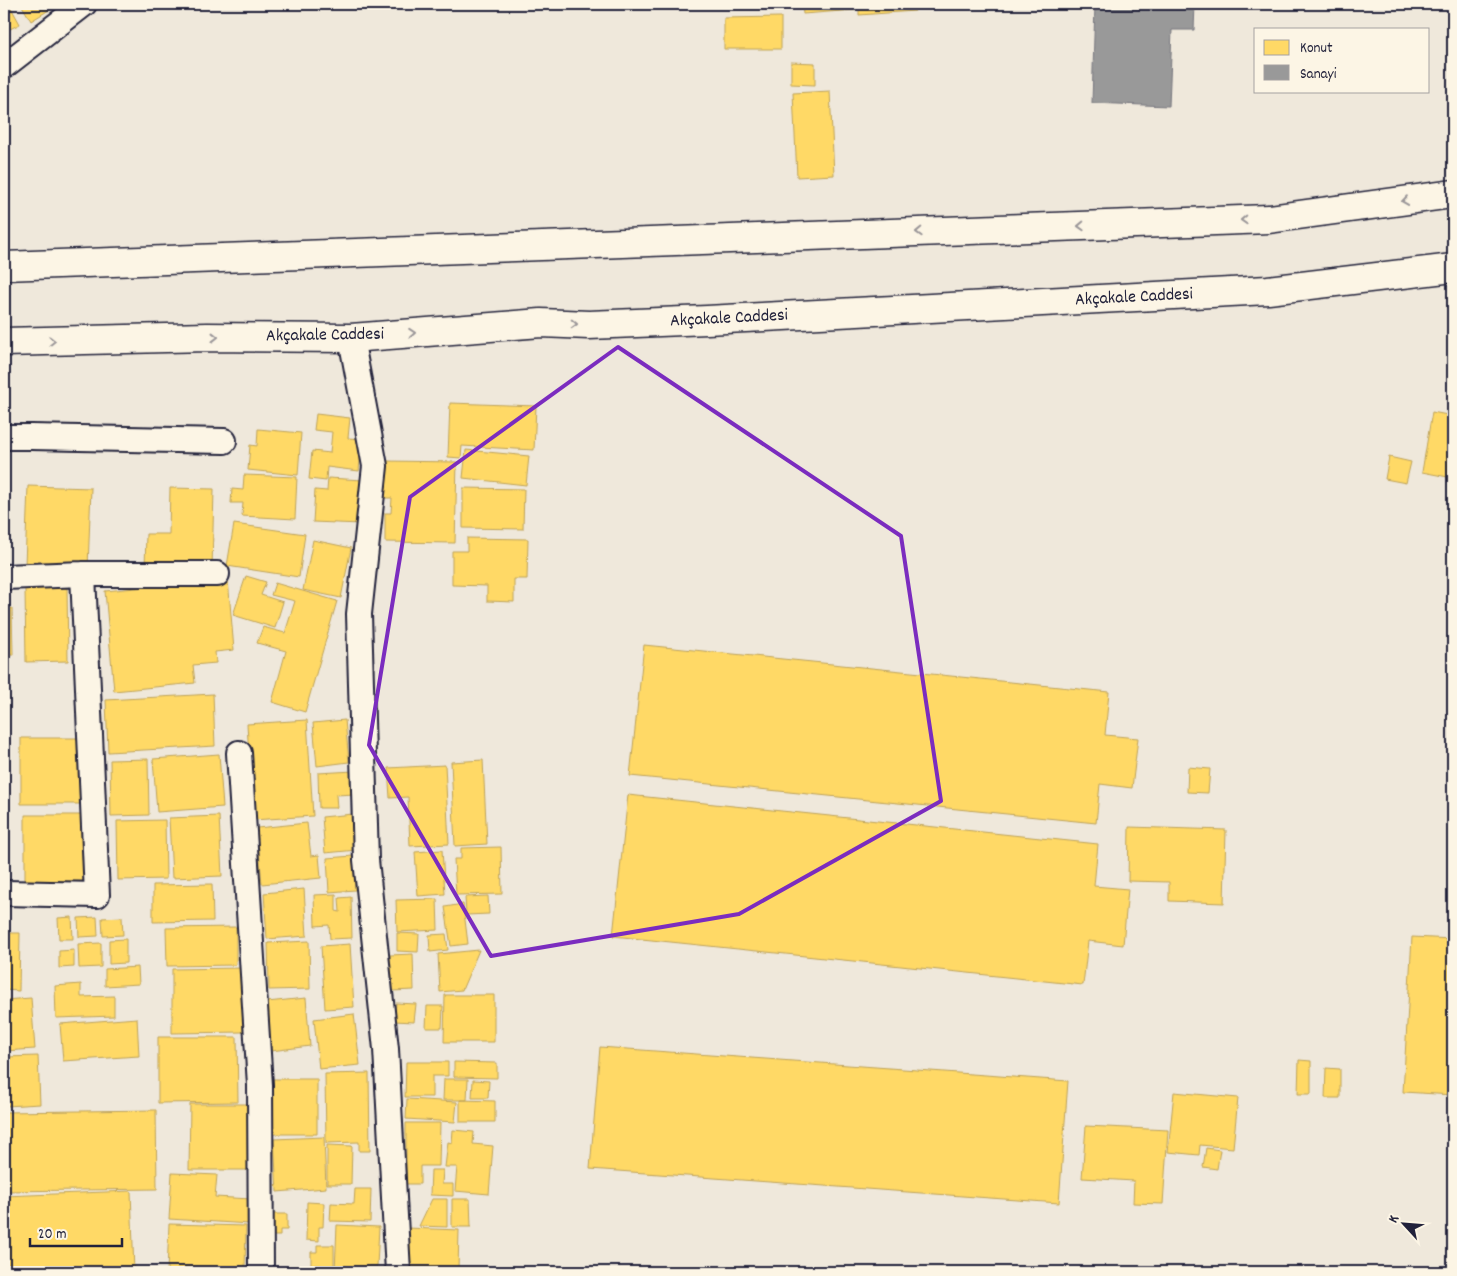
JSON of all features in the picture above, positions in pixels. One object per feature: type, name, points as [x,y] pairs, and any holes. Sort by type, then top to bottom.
[{"type":"main road","points":[[4,266],[1269,219],[1453,194]]},
{"type":"main road","name":"Akçakale Caddesi","points":[[4,342],[207,337],[351,338],[541,323],[589,325],[707,320],[1268,290],[1453,268]]},
{"type":"street","points":[[4,66],[84,4]]},
{"type":"street","points":[[351,338],[375,466],[359,614],[365,850],[386,1049],[398,1272]]},
{"type":"street","points":[[4,438],[41,437],[224,441]]},
{"type":"street","points":[[4,577],[83,574],[217,574]]},
{"type":"street","points":[[4,893],[97,895],[83,574]]},
{"type":"street","points":[[239,753],[260,1085],[261,1272]]},
{"type":"highlighted area","points":[[618,347],[901,536],[941,801],[739,914],[491,956],[369,745],[410,497]]},
{"type":"building: Konut","points":[[4,4],[9,4],[20,24],[4,32]]},
{"type":"building: Konut","points":[[21,4],[45,4],[49,10],[31,21]]},
{"type":"building: Konut","points":[[802,4],[854,4],[855,10],[803,14]]},
{"type":"building: Konut","points":[[859,4],[914,4],[915,11],[859,15]]},
{"type":"building: Konut","points":[[781,17],[781,49],[724,49],[724,18]]},
{"type":"building: Konut","points":[[791,62],[815,63],[815,85],[791,84]]},
{"type":"building: Konut","points":[[830,91],[834,175],[797,177],[793,93]]},
{"type":"building: Konut","points":[[450,403],[536,406],[534,450],[462,446],[461,458],[448,457]]},
{"type":"building: Konut","points":[[1432,412],[1453,416],[1453,478],[1422,472]]},
{"type":"building: Konut","points":[[316,414],[350,418],[348,438],[362,439],[359,471],[327,467],[326,481],[309,479],[312,451],[330,453],[332,432],[314,430]]},
{"type":"building: Konut","points":[[258,429],[301,433],[298,475],[248,470],[250,445],[257,446]]},
{"type":"building: Konut","points":[[466,450],[529,456],[526,485],[463,478]]},
{"type":"building: Konut","points":[[1389,457],[1411,462],[1406,483],[1385,479]]},
{"type":"building: Konut","points":[[386,461],[457,462],[455,543],[385,542],[385,513],[391,513],[392,498],[385,498]]},
{"type":"building: Konut","points":[[244,475],[297,477],[295,519],[242,516],[243,503],[231,503],[232,489],[243,490]]},
{"type":"building: Konut","points":[[328,478],[363,480],[361,524],[313,522],[315,490],[327,491]]},
{"type":"building: Konut","points":[[28,486],[91,488],[88,568],[25,565]]},
{"type":"building: Konut","points":[[170,488],[214,489],[212,569],[145,567],[146,534],[169,534]]},
{"type":"building: Konut","points":[[463,488],[524,489],[523,529],[463,528]]},
{"type":"building: Konut","points":[[234,524],[305,534],[299,577],[227,566]]},
{"type":"building: Konut","points":[[467,538],[528,539],[527,579],[514,579],[514,602],[487,601],[487,586],[452,585],[452,551],[467,551]]},
{"type":"building: Konut","points":[[313,540],[351,548],[341,598],[303,590]]},
{"type":"building: Konut","points":[[246,576],[266,582],[261,595],[283,602],[275,628],[233,615]]},
{"type":"building: Konut","points":[[228,579],[234,650],[215,652],[216,663],[193,665],[195,683],[114,691],[105,591]]},
{"type":"building: Konut","points":[[275,583],[337,601],[305,712],[272,702],[286,651],[257,643],[263,627],[285,633],[295,601],[271,595]]},
{"type":"building: Konut","points":[[67,588],[68,661],[26,662],[25,589]]},
{"type":"building: Konut","points":[[4,589],[6,608],[12,608],[13,655],[4,655]]},
{"type":"building: Konut","points":[[644,645],[1109,692],[1105,735],[1138,738],[1132,788],[1100,784],[1096,823],[630,776]]},
{"type":"building: Konut","points":[[213,694],[215,746],[108,752],[106,700]]},
{"type":"building: Konut","points":[[307,720],[313,816],[253,820],[247,724]]},
{"type":"building: Konut","points":[[345,720],[349,762],[317,766],[313,723]]},
{"type":"building: Konut","points":[[21,738],[84,738],[84,804],[21,804]]},
{"type":"building: Konut","points":[[219,754],[223,807],[157,812],[153,759]]},
{"type":"building: Konut","points":[[148,759],[149,815],[111,816],[110,760]]},
{"type":"building: Konut","points":[[483,760],[487,844],[455,846],[451,762]]},
{"type":"building: Konut","points":[[445,765],[449,844],[410,846],[408,797],[390,798],[388,768]]},
{"type":"building: Konut","points":[[1188,767],[1210,769],[1208,793],[1187,792]]},
{"type":"building: Konut","points":[[354,771],[355,794],[336,795],[337,808],[319,808],[318,773]]},
{"type":"building: Konut","points":[[628,795],[1098,844],[1094,886],[1128,889],[1123,945],[1088,941],[1083,985],[613,936]]},
{"type":"building: Konut","points":[[353,814],[357,850],[325,853],[322,817]]},
{"type":"building: Konut","points":[[25,815],[88,815],[88,881],[25,881]]},
{"type":"building: Konut","points":[[219,816],[222,876],[172,878],[169,818]]},
{"type":"building: Konut","points":[[165,820],[166,879],[118,880],[117,821]]},
{"type":"building: Konut","points":[[307,823],[311,856],[319,855],[321,878],[262,884],[257,828]]},
{"type":"building: Konut","points":[[1129,827],[1226,830],[1224,903],[1169,901],[1169,882],[1128,881]]},
{"type":"building: Konut","points":[[501,847],[502,894],[456,895],[454,859],[461,859],[461,848]]},
{"type":"building: Konut","points":[[442,850],[445,894],[418,896],[415,852]]},
{"type":"building: Konut","points":[[353,856],[355,890],[329,892],[327,858]]},
{"type":"building: Konut","points":[[212,884],[213,921],[153,922],[153,885]]},
{"type":"building: Konut","points":[[304,889],[307,936],[267,939],[264,893]]},
{"type":"building: Konut","points":[[336,894],[336,911],[340,912],[339,898],[351,897],[352,938],[330,939],[329,925],[315,926],[314,895]]},
{"type":"building: Konut","points":[[488,896],[489,914],[466,915],[465,897]]},
{"type":"building: Konut","points":[[437,899],[438,930],[397,932],[396,900]]},
{"type":"building: Konut","points":[[463,904],[468,944],[451,946],[445,907]]},
{"type":"building: Konut","points":[[72,917],[73,939],[59,939],[58,918]]},
{"type":"building: Konut","points":[[97,917],[98,936],[79,937],[78,918]]},
{"type":"building: Konut","points":[[122,917],[123,935],[103,936],[102,918]]},
{"type":"building: Konut","points":[[236,927],[236,965],[167,966],[166,928]]},
{"type":"building: Konut","points":[[4,933],[20,933],[19,991],[4,990]]},
{"type":"building: Konut","points":[[397,933],[419,934],[418,952],[397,951]]},
{"type":"building: Konut","points":[[446,934],[448,950],[430,952],[429,935]]},
{"type":"building: Konut","points":[[1412,937],[1453,939],[1453,1095],[1403,1092]]},
{"type":"building: Konut","points":[[126,939],[126,963],[109,964],[109,940]]},
{"type":"building: Konut","points":[[309,941],[310,989],[269,990],[268,943]]},
{"type":"building: Konut","points":[[101,943],[101,967],[79,968],[78,944]]},
{"type":"building: Konut","points":[[350,944],[354,1007],[325,1009],[321,946]]},
{"type":"building: Konut","points":[[74,950],[74,967],[59,968],[59,951]]},
{"type":"building: Konut","points":[[479,950],[462,990],[440,992],[438,954]]},
{"type":"building: Konut","points":[[413,954],[414,990],[392,991],[390,955]]},
{"type":"building: Konut","points":[[138,967],[139,984],[105,986],[105,969]]},
{"type":"building: Konut","points":[[243,968],[243,1032],[172,1033],[172,969]]},
{"type":"building: Konut","points":[[81,984],[81,997],[114,996],[114,1016],[56,1018],[55,986]]},
{"type":"building: Konut","points":[[445,995],[494,995],[494,1042],[444,1042]]},
{"type":"building: Konut","points":[[31,998],[35,1049],[4,1051],[4,1000]]},
{"type":"building: Konut","points":[[306,998],[310,1046],[271,1051],[267,1002]]},
{"type":"building: Konut","points":[[396,1003],[416,1004],[414,1022],[394,1021]]},
{"type":"building: Konut","points":[[427,1006],[443,1006],[442,1028],[426,1028]]},
{"type":"building: Konut","points":[[354,1014],[360,1065],[319,1069],[314,1019]]},
{"type":"building: Konut","points":[[137,1018],[139,1056],[63,1061],[60,1024]]},
{"type":"building: Konut","points":[[158,1037],[237,1037],[238,1102],[158,1103]]},
{"type":"building: Konut","points":[[600,1047],[1068,1081],[1059,1203],[590,1169]]},
{"type":"building: Konut","points":[[38,1056],[40,1104],[6,1106],[6,1094],[4,1094],[4,1057]]},
{"type":"building: Konut","points":[[1299,1060],[1311,1061],[1311,1094],[1298,1094]]},
{"type":"building: Konut","points":[[406,1062],[448,1062],[448,1076],[432,1076],[432,1097],[405,1097]]},
{"type":"building: Konut","points":[[454,1062],[497,1063],[497,1078],[454,1077]]},
{"type":"building: Konut","points":[[1326,1068],[1340,1069],[1340,1098],[1325,1098]]},
{"type":"building: Konut","points":[[369,1073],[370,1151],[359,1151],[359,1142],[326,1143],[325,1074]]},
{"type":"building: Konut","points":[[272,1079],[317,1079],[317,1134],[272,1134]]},
{"type":"building: Konut","points":[[444,1079],[468,1079],[467,1100],[443,1100]]},
{"type":"building: Konut","points":[[473,1080],[489,1081],[488,1098],[472,1098]]},
{"type":"building: Konut","points":[[1174,1092],[1238,1098],[1233,1148],[1200,1145],[1199,1155],[1168,1152]]},
{"type":"building: Konut","points":[[407,1099],[457,1102],[455,1122],[406,1119]]},
{"type":"building: Konut","points":[[460,1100],[495,1101],[495,1122],[460,1122]]},
{"type":"building: Konut","points":[[190,1104],[253,1104],[253,1170],[189,1170]]},
{"type":"building: Konut","points":[[156,1110],[157,1189],[4,1191],[4,1112]]},
{"type":"building: Konut","points":[[406,1123],[440,1123],[439,1166],[420,1166],[420,1184],[406,1184]]},
{"type":"building: Konut","points":[[1086,1126],[1168,1130],[1163,1204],[1133,1203],[1134,1181],[1082,1178]]},
{"type":"building: Konut","points":[[453,1130],[474,1132],[473,1144],[493,1146],[489,1194],[455,1191],[457,1167],[445,1167],[448,1142],[452,1143]]},
{"type":"building: Konut","points":[[324,1137],[326,1188],[277,1192],[274,1139]]},
{"type":"building: Konut","points":[[327,1145],[352,1146],[351,1184],[327,1184]]},
{"type":"building: Konut","points":[[1206,1148],[1220,1150],[1217,1169],[1203,1167]]},
{"type":"building: Konut","points":[[431,1170],[443,1170],[442,1184],[453,1184],[453,1196],[430,1195]]},
{"type":"building: Konut","points":[[172,1173],[217,1175],[215,1197],[251,1199],[250,1224],[169,1219]]},
{"type":"building: Konut","points":[[355,1189],[371,1189],[370,1222],[330,1221],[331,1203],[354,1204]]},
{"type":"building: Konut","points":[[131,1191],[134,1272],[4,1272],[4,1196]]},
{"type":"building: Konut","points":[[432,1199],[447,1199],[447,1227],[419,1226]]},
{"type":"building: Konut","points":[[452,1199],[470,1199],[471,1227],[452,1227]]},
{"type":"building: Konut","points":[[307,1202],[324,1203],[323,1227],[319,1227],[319,1241],[306,1240]]},
{"type":"building: Konut","points":[[271,1214],[287,1214],[287,1230],[280,1230],[280,1236],[271,1236]]},
{"type":"building: Konut","points":[[169,1224],[246,1226],[245,1272],[167,1272]]},
{"type":"building: Konut","points":[[337,1225],[379,1227],[377,1266],[369,1266],[369,1272],[335,1272]]},
{"type":"building: Konut","points":[[407,1228],[459,1230],[458,1270],[405,1269]]},
{"type":"building: Konut","points":[[317,1245],[334,1245],[334,1266],[311,1265],[311,1252],[317,1252]]},
{"type":"building: Sanayi","points":[[1095,4],[1195,4],[1194,30],[1172,30],[1169,106],[1092,103]]}]
